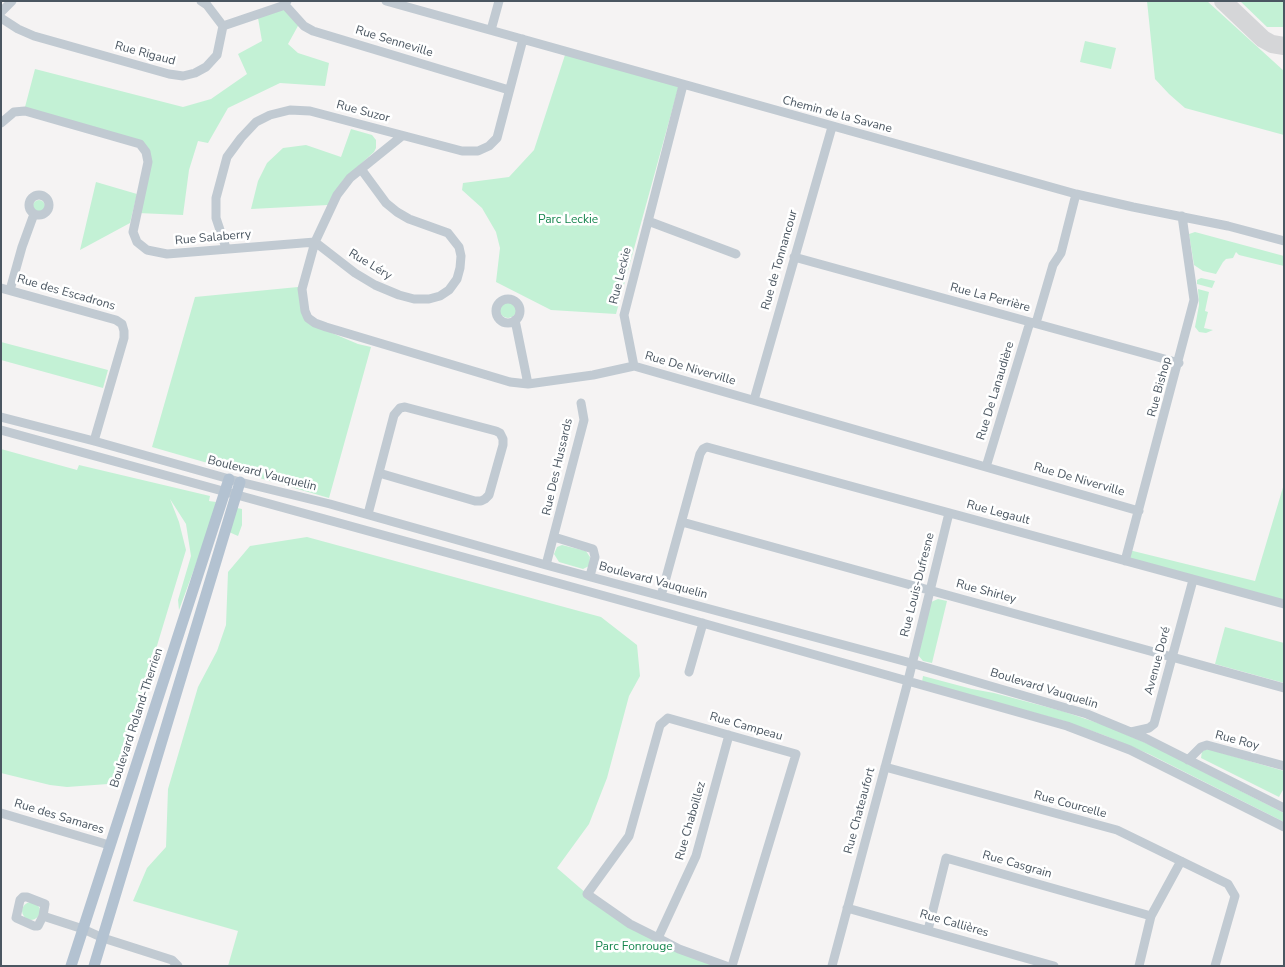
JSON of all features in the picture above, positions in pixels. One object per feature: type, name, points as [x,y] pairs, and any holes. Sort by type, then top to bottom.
[{"type":"main road","name":"Boulevard Roland-Therrien","points":[[94,966],[234,480]]},
{"type":"main road","name":"Boulevard Roland-Therrien","points":[[72,966],[109,845],[231,493]]},
{"type":"street","points":[[1,12],[12,1]]},
{"type":"street","points":[[201,1],[207,4],[223,26],[286,3]]},
{"type":"street","name":"Chemin de la Savane","points":[[386,1],[1076,194],[1228,226],[1284,241]]},
{"type":"street","points":[[491,30],[499,1]]},
{"type":"street","name":"Rue Senneville","points":[[286,3],[304,26],[313,31],[509,90]]},
{"type":"street","name":"Rue Rigaud","points":[[1,18],[18,29],[34,36],[169,74],[183,76],[195,73],[206,67],[217,54],[223,26]]},
{"type":"street","name":"Rue Suzor","points":[[226,248],[216,218],[216,198],[227,157],[256,122],[270,115],[290,110],[310,111],[462,151],[478,151],[489,146],[497,138],[523,39]]},
{"type":"street","name":"Rue Leckie","points":[[634,366],[624,315],[683,84]]},
{"type":"street","name":"Rue Salaberry","points":[[1,123],[14,112],[25,111],[140,144],[146,152],[148,162],[133,232],[137,242],[147,250],[167,254],[314,242]]},
{"type":"street","name":"Rue de Tonnancour","points":[[754,400],[832,127]]},
{"type":"street","points":[[314,242],[337,195],[350,178],[402,136]]},
{"type":"street","name":"Rue Léry","points":[[314,242],[374,285],[414,299],[434,297],[449,290],[457,279],[461,256],[454,239],[440,229],[409,219],[397,212],[386,203],[361,169]]},
{"type":"street","name":"Rue De Lanaudière","points":[[986,467],[1033,322],[1053,265],[1061,253],[1076,194]]},
{"type":"street","points":[[6,289],[34,214]]},
{"type":"street","name":"Rue Bishop","points":[[1125,561],[1140,511],[1194,300],[1182,216]]},
{"type":"street","points":[[648,221],[736,254]]},
{"type":"street","name":"Rue De Niverville","points":[[314,242],[302,289],[308,318],[326,327],[510,382],[528,384],[593,375],[634,366],[1140,511]]},
{"type":"street","name":"Rue La Perrière","points":[[794,257],[1179,363]]},
{"type":"street","name":"Rue des Escadrons","points":[[6,289],[116,320],[122,324],[124,338],[94,441]]},
{"type":"street","points":[[516,320],[528,384]]},
{"type":"street","name":"Rue Des Hussards","points":[[546,565],[584,420],[581,403]]},
{"type":"street","points":[[368,514],[394,415],[400,408],[405,407],[496,431],[503,439],[489,495],[481,501],[475,501],[379,473]]},
{"type":"street","name":"Boulevard Vauquelin","points":[[1,418],[368,514],[546,565],[911,663],[1087,714],[1131,732],[1284,808]]},
{"type":"street","name":"Boulevard Vauquelin","points":[[1,430],[703,623],[1043,719],[1101,738],[1158,763],[1284,827]]},
{"type":"street","name":"Rue Legault","points":[[682,522],[701,451],[705,447],[711,447],[1284,604]]},
{"type":"street","name":"Rue Louis-Dufresne","points":[[911,663],[950,513]]},
{"type":"street","points":[[661,596],[682,522]]},
{"type":"street","name":"Rue Shirley","points":[[682,522],[1284,688]]},
{"type":"street","points":[[554,537],[593,550],[595,557],[590,576]]},
{"type":"street","name":"Avenue Doré","points":[[1131,732],[1149,728],[1153,725],[1192,580]]},
{"type":"street","points":[[689,672],[703,623]]},
{"type":"street","name":"Rue Chateaufort","points":[[832,966],[911,663]]},
{"type":"street","name":"Rue Campeau","points":[[658,938],[630,924],[587,894],[629,836],[660,725],[668,718],[796,754],[732,966]]},
{"type":"street","name":"Rue Chaboillez","points":[[658,938],[696,856],[729,735]]},
{"type":"street","name":"Rue Roy","points":[[1188,760],[1201,747],[1207,745],[1284,766]]},
{"type":"street","name":"Rue Courcelle","points":[[885,767],[1117,830],[1228,884],[1235,896],[1214,966]]},
{"type":"street","name":"Rue des Samares","points":[[1,813],[109,845]]},
{"type":"street","name":"Rue Casgrain","points":[[928,930],[946,858],[1151,916]]},
{"type":"street","points":[[1139,966],[1151,916],[1181,861]]},
{"type":"street","name":"Rue Callières","points":[[847,908],[1054,966]]},
{"type":"street","points":[[44,916],[103,938],[172,960],[178,966]]},
{"type":"street","points":[[658,938],[679,949],[726,966]]},
{"type":"green space","points":[[1147,1],[1207,1],[1284,71],[1284,135],[1185,108],[1169,94],[1155,79]]},
{"type":"green space","points":[[1240,1],[1284,1],[1284,27],[1267,27]]},
{"type":"green space","points":[[288,8],[299,24],[288,44],[298,53],[329,63],[325,86],[280,83],[228,108],[208,143],[198,141],[189,170],[183,215],[138,213],[148,148],[25,107],[35,69],[183,107],[211,99],[247,74],[238,54],[262,41],[258,18]]},
{"type":"green space","points":[[1085,41],[1116,48],[1111,69],[1080,62]]},
{"type":"green space","name":"Parc Leckie","points":[[565,55],[679,85],[616,314],[551,310],[496,282],[500,248],[496,232],[482,208],[462,190],[463,183],[509,177],[534,150]]},
{"type":"green space","points":[[351,129],[372,135],[376,140],[376,148],[343,180],[328,205],[251,209],[258,181],[267,163],[283,148],[306,145],[341,157]]},
{"type":"green space","points":[[96,182],[137,194],[130,223],[80,250]]},
{"type":"green space","points":[[37,200],[41,200],[45,206],[41,212],[37,212],[33,208],[33,204]]},
{"type":"green space","points":[[1195,232],[1284,256],[1284,266],[1239,255],[1236,252],[1233,258],[1226,259],[1223,262],[1216,274],[1203,271],[1194,265],[1189,234]]},
{"type":"green space","points":[[1201,278],[1215,281],[1212,288],[1197,284],[1197,280]]},
{"type":"green space","points":[[298,287],[308,323],[358,344],[371,347],[329,498],[152,447],[195,297]]},
{"type":"green space","points":[[1198,289],[1209,292],[1205,311],[1208,312],[1204,328],[1213,330],[1206,333],[1199,332],[1195,327],[1199,305]]},
{"type":"green space","points":[[504,300],[512,300],[517,305],[515,316],[504,318],[499,313],[499,305]]},
{"type":"green space","points":[[1,342],[108,370],[103,388],[1,360]]},
{"type":"green space","points":[[1,449],[77,470],[79,465],[210,496],[209,501],[216,502],[210,526],[179,610],[178,600],[191,556],[186,524],[170,499],[179,522],[186,550],[119,771],[108,784],[67,787],[50,785],[1,773]]},
{"type":"green space","points":[[1284,484],[1284,602],[1125,561],[1129,550],[1255,581]]},
{"type":"green space","points":[[237,508],[242,509],[242,525],[238,536],[229,532]]},
{"type":"green space","name":"Parc Fonrouge","points":[[307,537],[601,617],[637,645],[640,676],[629,696],[607,778],[589,824],[557,868],[587,894],[629,924],[726,966],[228,966],[238,931],[133,901],[147,868],[166,847],[168,789],[198,687],[217,651],[226,625],[228,572],[250,546]]},
{"type":"green space","points":[[562,545],[586,551],[590,557],[589,566],[583,569],[559,562],[554,554],[557,547]]},
{"type":"green space","points":[[938,599],[947,601],[932,663],[923,661],[918,655],[931,602]]},
{"type":"green space","points":[[1225,627],[1284,643],[1284,683],[1215,664]]},
{"type":"green space","points":[[923,676],[1062,711],[1104,725],[1153,746],[1284,813],[1284,822],[1149,754],[1106,736],[1064,721],[922,682]]},
{"type":"green space","points":[[1208,749],[1284,771],[1284,788],[1279,797],[1201,758],[1202,751]]},
{"type":"green space","points":[[31,902],[37,905],[40,911],[37,917],[31,920],[25,917],[22,911],[25,905]]},
{"type":"taxiway","points":[[1223,1],[1263,39],[1272,44],[1284,46]]}]
